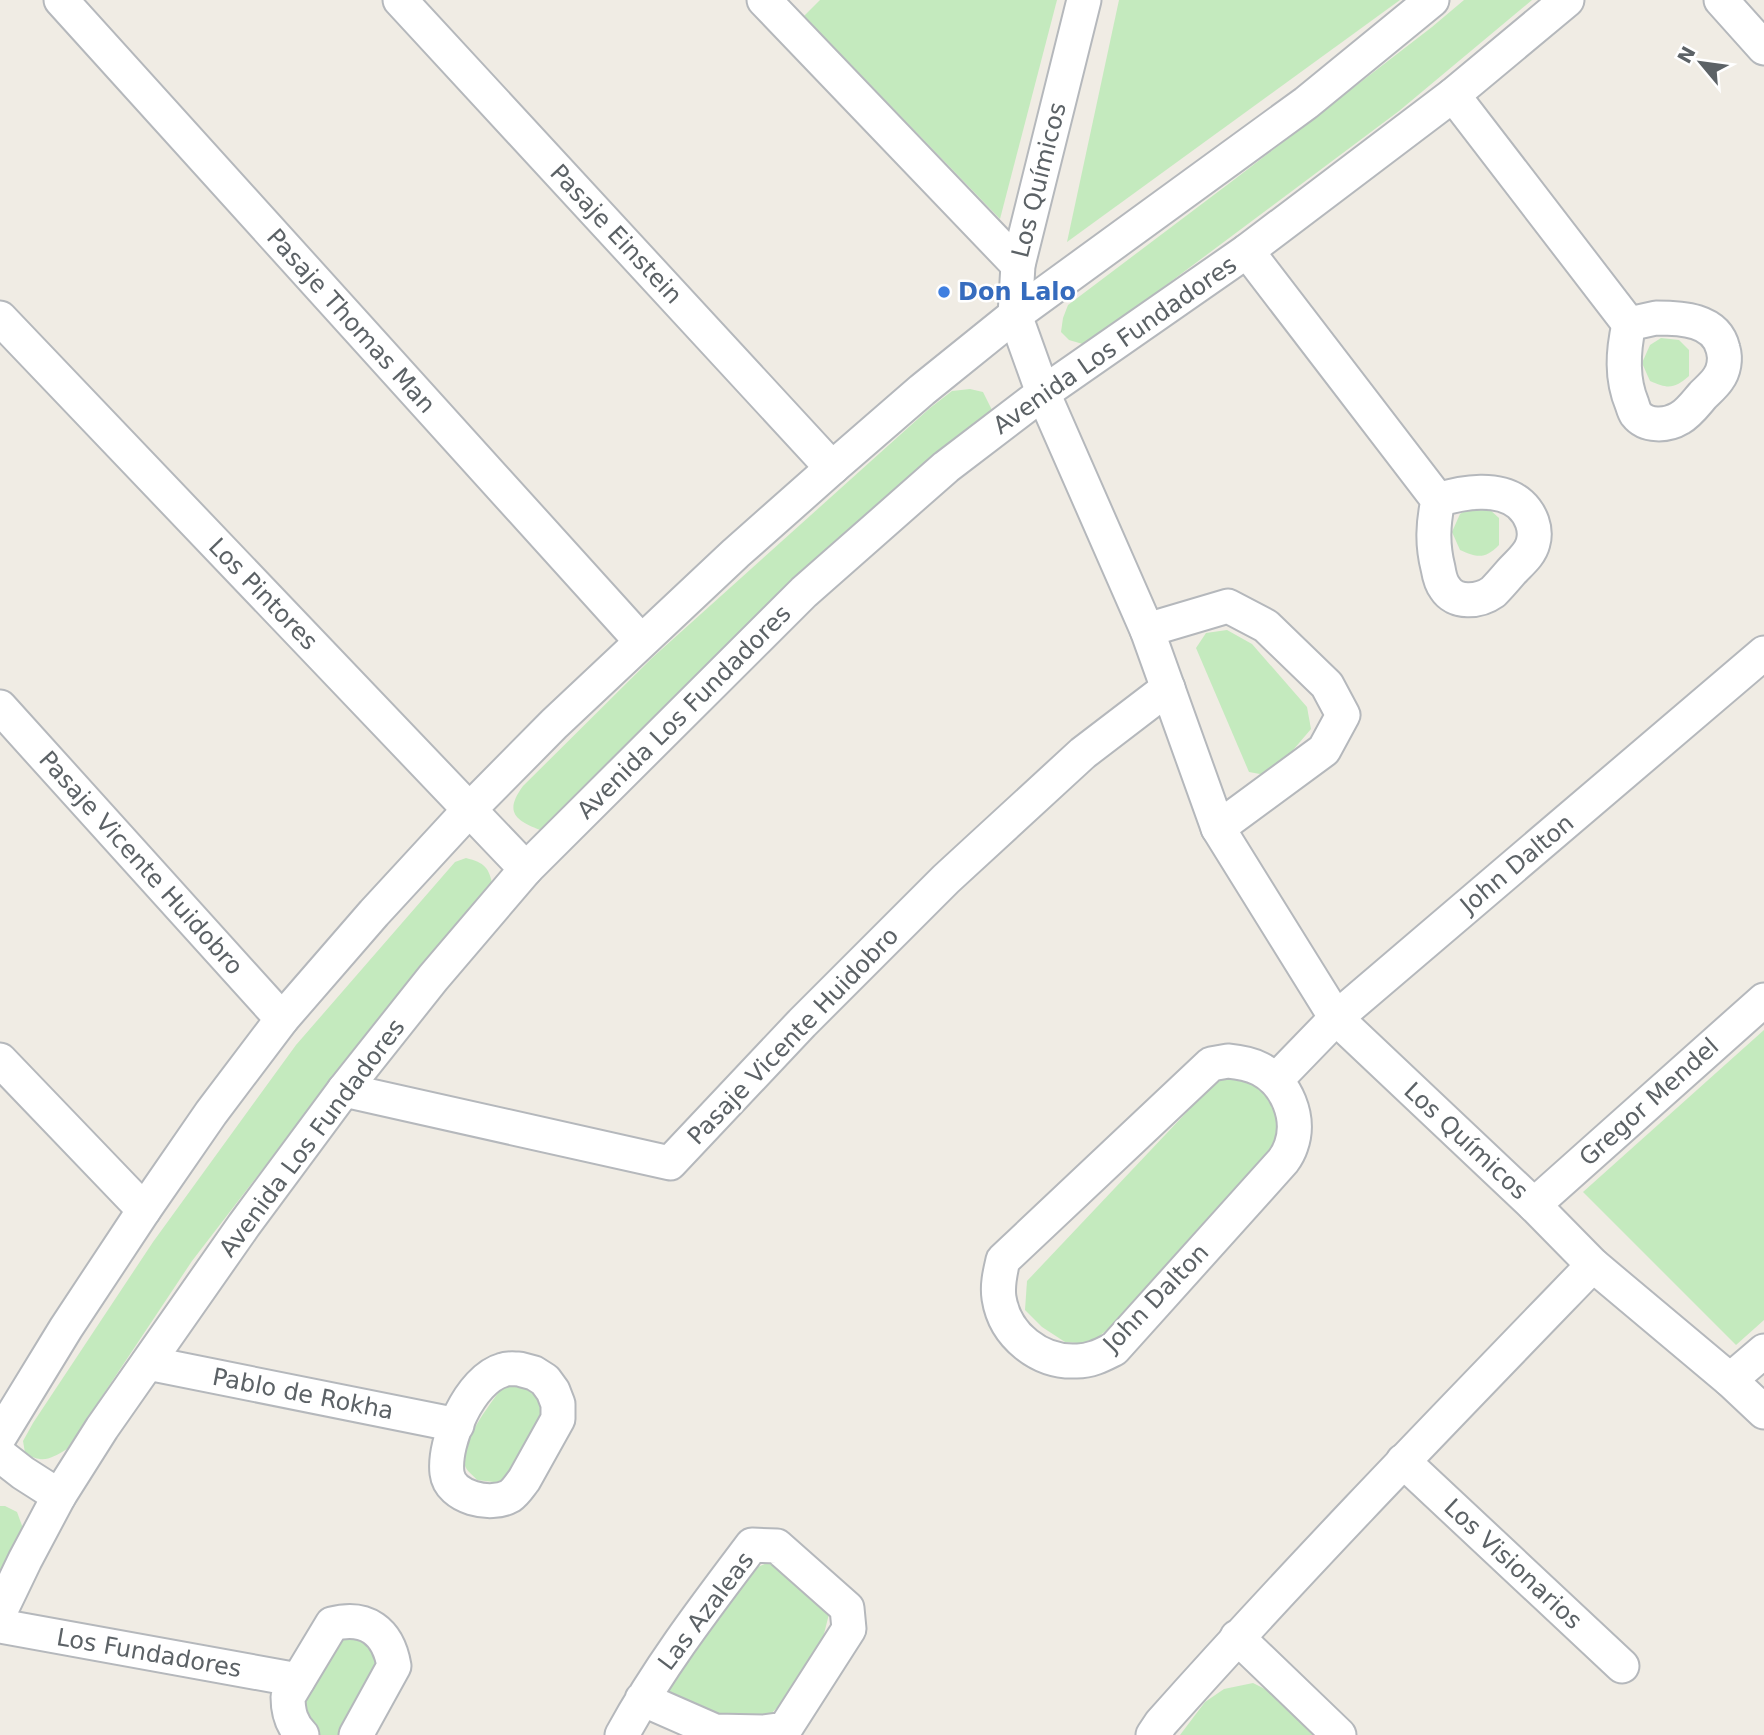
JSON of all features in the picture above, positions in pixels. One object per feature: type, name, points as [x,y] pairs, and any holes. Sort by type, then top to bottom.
[{"type":"street","name":"Pasaje Thomas Man","points":[[61,0],[641,641]]},
{"type":"street","name":"Pasaje Einstein","points":[[400,0],[832,468]]},
{"type":"street","points":[[764,0],[1017,265]]},
{"type":"street","name":"Los Químicos","points":[[1084,0],[1017,265],[1015,316],[1043,393],[1147,630],[1217,828],[1336,1018],[1534,1205],[1593,1265],[1730,1380],[1764,1412]]},
{"type":"street","points":[[0,1436],[66,1328],[144,1210],[282,1019],[374,913],[469,810],[554,724],[736,553],[922,390],[1015,316],[1306,103],[1432,0]]},
{"type":"street","name":"Avenida Los Fundadores","points":[[0,1612],[59,1496],[102,1428],[244,1225],[344,1090],[433,978],[526,869],[804,592],[946,467],[1043,393],[1247,251],[1453,95],[1567,0]]},
{"type":"street","points":[[1721,0],[1764,48]]},
{"type":"street","points":[[1453,95],[1629,324]]},
{"type":"street","points":[[1247,251],[1438,500]]},
{"type":"street","name":"Los Pintores","points":[[0,318],[526,869]]},
{"type":"street","points":[[1147,630],[1228,606],[1266,626],[1327,685],[1343,715],[1324,750],[1217,828]]},
{"type":"street","name":"John Dalton","points":[[1276,1080],[1336,1018],[1764,653]]},
{"type":"street","name":"Pasaje Vicente Huidobro","points":[[344,1090],[670,1163],[802,1023],[946,879],[1083,753],[1168,688]]},
{"type":"street","name":"Pasaje Vicente Huidobro","points":[[0,707],[282,1019]]},
{"type":"street","name":"Gregor Mendel","points":[[1534,1205],[1764,1000]]},
{"type":"street","points":[[0,1060],[144,1210]]},
{"type":"street","name":"John Dalton","points":[[1228,1061],[1246,1063],[1276,1080],[1293,1111],[1291,1146],[1283,1161],[1114,1349],[1080,1362],[1062,1361],[1044,1356],[1028,1347],[1014,1334],[1004,1317],[999,1298],[998,1279],[1003,1260],[1211,1064],[1228,1061]]},
{"type":"street","points":[[1153,1735],[1160,1723],[1237,1637],[1593,1265]]},
{"type":"street","points":[[1730,1380],[1764,1351]]},
{"type":"street","name":"Pablo de Rokha","points":[[148,1363],[457,1425]]},
{"type":"street","points":[[0,1455],[59,1496]]},
{"type":"street","name":"Los Visionarios","points":[[1403,1461],[1622,1666]]},
{"type":"street","name":"Las Azaleas","points":[[622,1735],[642,1699],[692,1625],[752,1545],[777,1546],[847,1608],[849,1629],[785,1730],[715,1731],[642,1699]]},
{"type":"street","points":[[302,1735],[291,1721],[288,1697],[332,1624],[343,1621],[355,1621],[378,1632],[387,1641],[394,1665],[356,1735]]},
{"type":"street","name":"Los Fundadores","points":[[0,1626],[298,1681]]},
{"type":"street","points":[[1237,1637],[1339,1735]]},
{"type":"green space","points":[[820,0],[1057,0],[1000,219],[804,16]]},
{"type":"green space","points":[[1119,0],[1400,0],[1067,242]]},
{"type":"green space","points":[[1464,0],[1532,0],[1399,111],[1086,345],[1069,340],[1061,332],[1068,305]]},
{"type":"green space","points":[[1661,338],[1679,340],[1689,350],[1689,376],[1675,385],[1666,386],[1650,381],[1642,363],[1650,345]]},
{"type":"green space","points":[[970,389],[983,392],[992,410],[990,427],[863,527],[540,830],[519,819],[513,809],[523,786],[652,658],[930,408],[952,391]]},
{"type":"green space","points":[[1471,507],[1489,509],[1499,518],[1499,545],[1485,555],[1472,555],[1460,550],[1452,532],[1460,514]]},
{"type":"green space","points":[[1227,630],[1252,644],[1307,707],[1311,729],[1271,776],[1249,772],[1196,648],[1206,633]]},
{"type":"green space","points":[[466,858],[485,867],[493,887],[312,1105],[192,1261],[67,1449],[46,1459],[25,1453],[23,1441],[33,1423],[153,1242],[296,1045],[455,862]]},
{"type":"green space","points":[[1764,1030],[1764,1320],[1736,1345],[1583,1192]]},
{"type":"green space","points":[[1239,1075],[1263,1084],[1282,1111],[1275,1146],[1121,1318],[1090,1344],[1065,1342],[1042,1327],[1025,1310],[1027,1281],[1218,1079]]},
{"type":"green space","points":[[504,1385],[530,1385],[543,1402],[542,1420],[502,1483],[477,1480],[466,1468],[466,1449],[476,1425]]},
{"type":"green space","points":[[0,1506],[17,1512],[24,1531],[0,1579]]},
{"type":"green space","points":[[769,1562],[781,1567],[829,1614],[823,1638],[788,1696],[771,1714],[756,1721],[721,1716],[664,1693],[747,1572]]},
{"type":"green space","points":[[343,1639],[369,1640],[381,1656],[343,1735],[316,1735],[303,1705],[316,1679]]},
{"type":"green space","points":[[1253,1683],[1273,1693],[1318,1735],[1180,1735],[1205,1702],[1224,1689]]},
{"type":"place","name":"Don Lalo","points":[[944,292]]}]
